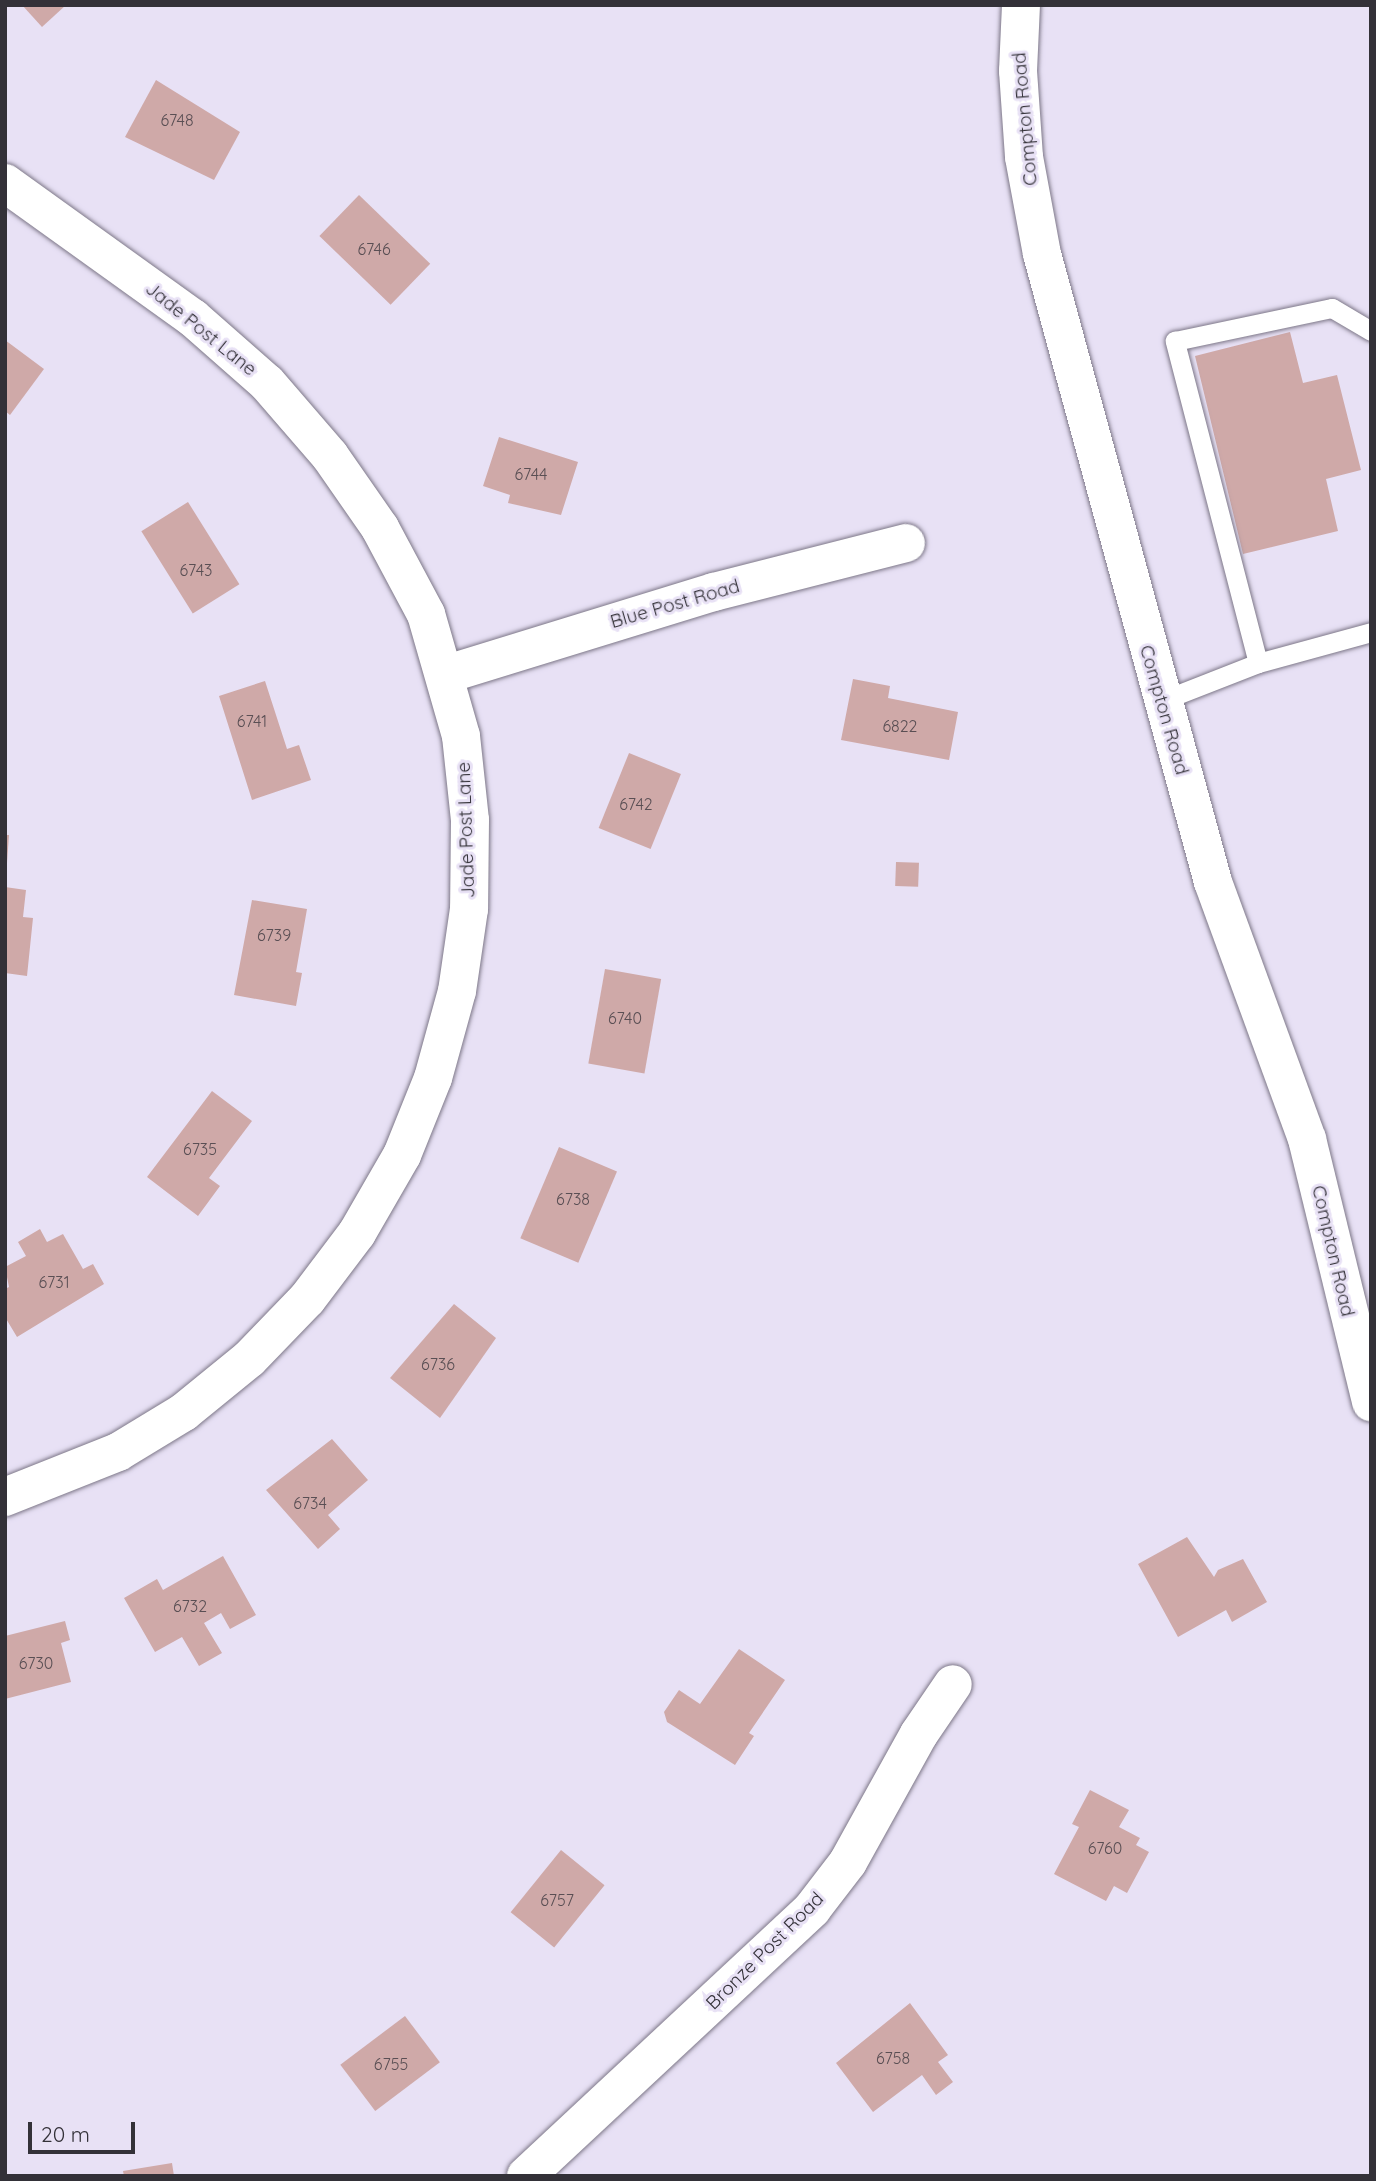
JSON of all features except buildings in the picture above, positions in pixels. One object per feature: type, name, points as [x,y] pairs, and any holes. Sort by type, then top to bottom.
[{"type":"street","name":"Compton Road","points":[[1021,5],[1018,71],[1024,157],[1042,254],[1161,701],[1213,882],[1307,1139],[1371,1402]]},
{"type":"street","name":"Jade Post Lane","points":[[5,183],[193,318],[267,383],[330,456],[380,528],[426,614],[447,674],[461,736],[467,796],[469,909],[457,991],[433,1078],[402,1155],[349,1244],[307,1299],[249,1359],[184,1412],[118,1452],[5,1497]]},
{"type":"street","name":"Blue Post Road","points":[[447,674],[714,592],[906,543]]},
{"type":"street","name":"Bronze Post Road","points":[[526,2176],[813,1909],[848,1862],[919,1734],[953,1684]]},
{"type":"lane","points":[[1258,663],[1175,341],[1332,308],[1371,331]]},
{"type":"lane","points":[[1161,701],[1258,663],[1371,632]]}]
